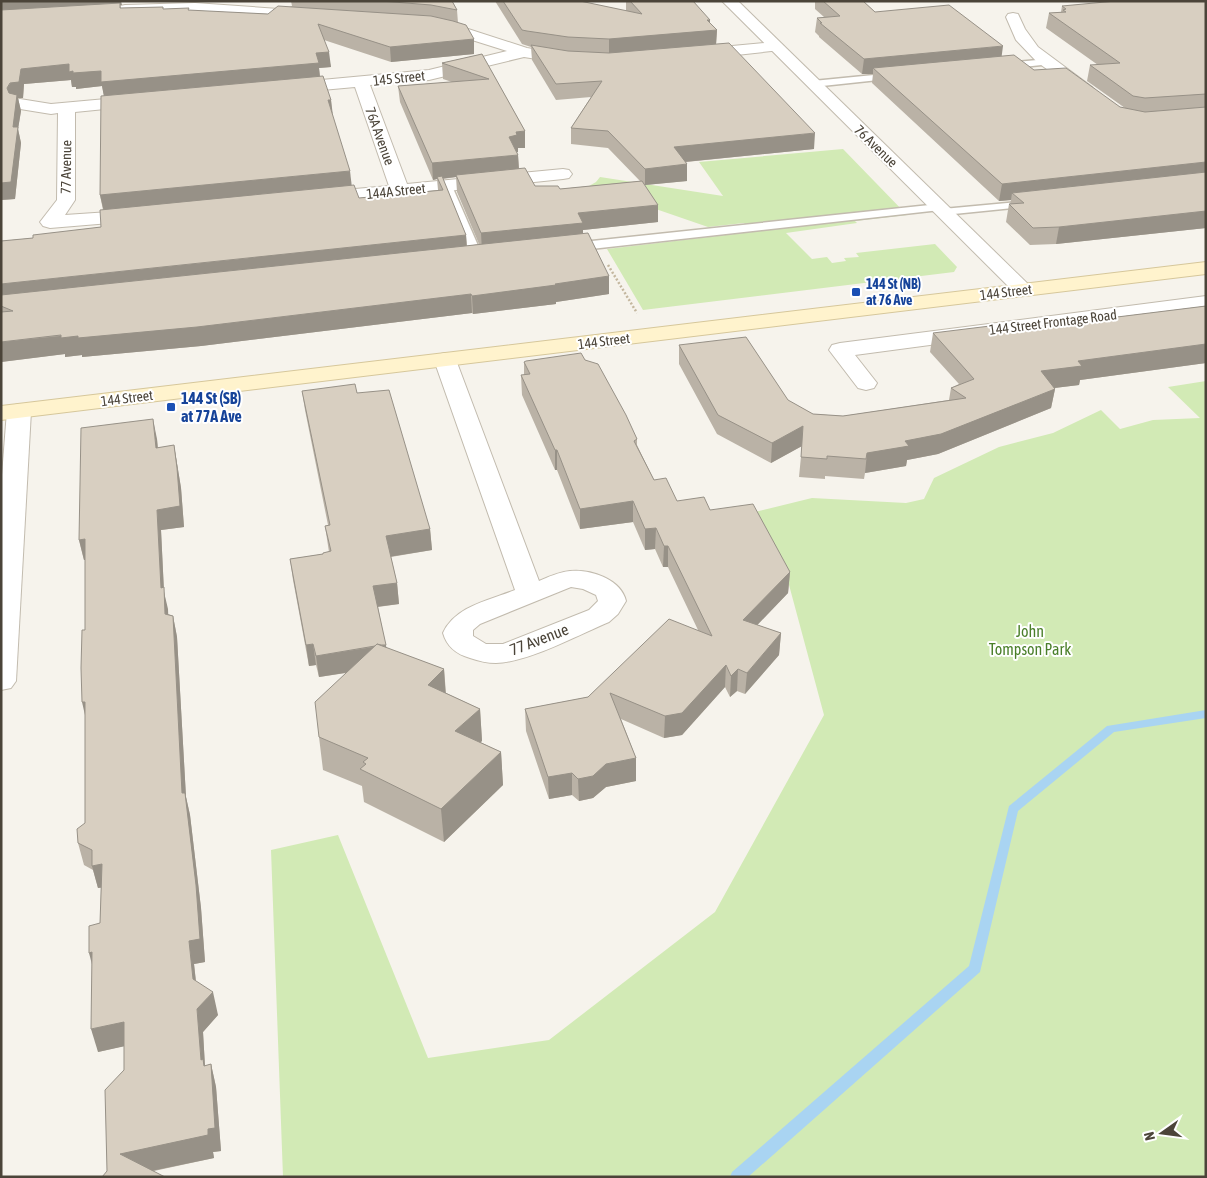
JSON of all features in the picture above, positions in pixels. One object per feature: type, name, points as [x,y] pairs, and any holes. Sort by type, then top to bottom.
[{"type":"main road","name":"144 Street","points":[[10,412],[1206,268]]},
{"type":"street","name":"76 Avenue","points":[[729,1],[1023,290]]},
{"type":"street","points":[[107,11],[195,7],[320,16]]},
{"type":"street","points":[[1013,17],[1022,41],[1101,101]]},
{"type":"street","points":[[424,24],[457,30],[524,52]]},
{"type":"street","points":[[686,55],[776,47]]},
{"type":"street","name":"145 Street","points":[[272,90],[429,75],[524,52],[582,60]]},
{"type":"street","name":"76A Avenue","points":[[361,82],[400,191]]},
{"type":"street","points":[[20,104],[51,108],[154,100]]},
{"type":"street","name":"77 Avenue","points":[[67,107],[66,200],[50,222],[101,220],[159,214]]},
{"type":"street","name":"144A Street","points":[[303,200],[563,174]]},
{"type":"street","name":"144 Street Frontage Road","points":[[866,383],[840,350],[1206,302]]},
{"type":"street","points":[[445,360],[530,594]]},
{"type":"street","points":[[1,681],[10,412]]},
{"type":"street","name":"77 Avenue","points":[[581,579],[592,581],[607,590],[611,597],[611,604],[606,611],[598,616],[504,653],[480,653],[468,649],[461,643],[458,636],[462,622],[530,594],[560,582],[581,579]]},
{"type":"lane","points":[[991,67],[1048,62]]},
{"type":"lane","points":[[813,84],[904,75]]},
{"type":"lane","points":[[447,186],[477,257]]},
{"type":"lane","points":[[556,248],[941,210],[1044,202]]},
{"type":"green space","points":[[843,149],[907,215],[855,221],[857,223],[786,233],[812,259],[827,257],[832,263],[846,261],[844,258],[859,257],[856,253],[935,244],[957,267],[954,272],[643,310],[607,249],[751,232],[744,223],[708,227],[589,186],[600,177],[723,196],[699,162]]},
{"type":"green space","name":"John Tompson Park","points":[[1206,381],[1206,1177],[283,1177],[271,850],[338,835],[428,1058],[549,1040],[715,912],[824,715],[785,570],[751,513],[812,498],[906,503],[924,499],[934,478],[999,447],[1053,433],[1101,410],[1120,429],[1153,420],[1200,418],[1168,387]]},
{"type":"building","points":[[381,1],[452,1],[457,10],[431,5]]},
{"type":"building","points":[[503,1],[580,1],[642,14],[630,1],[693,1],[717,30],[609,39],[568,37],[522,30]]},
{"type":"building","points":[[823,1],[863,1],[875,12],[949,5],[1003,46],[864,59],[820,23],[822,23],[817,18],[840,16]]},
{"type":"building","points":[[1116,1],[1206,1],[1206,94],[1145,98],[1133,96],[1090,65],[1120,63],[1049,13],[1066,12],[1063,10],[1066,9],[1062,6]]},
{"type":"building","points":[[120,3],[120,8],[189,8],[188,10],[268,14],[278,6],[431,16],[466,25],[474,39],[390,47],[318,24],[329,52],[316,53],[319,63],[101,82],[101,71],[73,73],[73,71],[69,72],[69,64],[21,69],[19,82],[10,83],[7,88],[9,93],[17,95],[13,127],[18,127],[11,182],[1,183],[1,10]]},
{"type":"building","points":[[729,43],[815,133],[674,147],[687,164],[645,169],[608,131],[571,128],[602,81],[556,84],[531,45],[568,51],[609,53]]},
{"type":"building","points":[[482,54],[525,131],[516,132],[517,135],[509,137],[518,155],[432,163],[398,86],[489,79],[442,63]]},
{"type":"building","points":[[1014,55],[1034,70],[1066,68],[1120,107],[1145,112],[1206,107],[1206,162],[1002,184],[873,68]]},
{"type":"building","points":[[323,76],[331,100],[328,100],[350,171],[100,195],[101,96]]},
{"type":"building","points":[[525,168],[535,186],[558,186],[560,189],[642,181],[658,205],[578,213],[583,223],[481,233],[456,175]]},
{"type":"building","points":[[1206,172],[1206,211],[1059,227],[1033,228],[1009,204],[1024,203],[1012,193]]},
{"type":"building","points":[[442,176],[466,235],[1,284],[1,241],[33,238],[33,235],[101,227],[100,210],[354,185],[359,198],[443,190],[437,177]]},
{"type":"building","points":[[588,233],[609,276],[472,296],[471,294],[197,327],[78,338],[78,336],[61,338],[61,335],[1,342],[1,312],[13,311],[1,306],[1,295]]},
{"type":"building","points":[[1206,306],[1206,344],[1078,361],[1082,366],[1041,371],[1055,389],[941,434],[905,441],[909,446],[867,453],[866,459],[827,456],[827,459],[801,457],[803,426],[772,443],[718,415],[679,345],[746,337],[788,400],[813,414],[843,416],[966,398],[951,388],[974,379],[933,333],[990,326],[996,332]]},
{"type":"building","points":[[581,353],[585,360],[598,364],[626,415],[637,439],[634,441],[654,480],[666,478],[677,501],[704,497],[710,510],[753,504],[790,572],[743,620],[781,633],[747,673],[738,669],[731,676],[726,665],[682,713],[665,716],[610,693],[636,758],[606,764],[593,776],[578,779],[572,773],[548,777],[525,709],[588,697],[669,619],[712,636],[668,546],[664,546],[656,528],[645,529],[633,501],[580,509],[557,450],[555,450],[521,375],[530,374],[524,362],[526,361]]},
{"type":"building","points":[[355,384],[357,393],[389,390],[430,529],[386,536],[397,583],[373,586],[386,645],[377,644],[375,646],[316,656],[313,644],[306,645],[290,559],[331,551],[325,526],[330,525],[302,391]]},
{"type":"building","points":[[153,419],[156,448],[174,445],[177,468],[180,506],[157,510],[161,588],[164,587],[165,614],[173,616],[182,793],[185,793],[196,885],[200,939],[189,941],[193,979],[213,992],[197,1009],[201,1060],[203,1059],[204,1066],[211,1064],[215,1128],[208,1129],[208,1135],[120,1154],[165,1177],[102,1177],[107,1171],[105,1090],[124,1070],[124,1022],[91,1029],[92,952],[89,953],[89,926],[100,923],[102,864],[92,866],[92,850],[78,843],[77,829],[85,823],[85,702],[82,702],[81,668],[82,630],[85,630],[85,539],[79,540],[81,428]]},
{"type":"building","points":[[377,644],[444,669],[428,685],[480,709],[455,731],[501,752],[441,809],[360,769],[366,764],[363,762],[368,758],[319,737],[315,702]]},
{"type":"waterway","points":[[737,1177],[975,968],[1013,809],[1111,729],[1206,714]]},
{"type":"place","name":"144 St (NB) at 76 Ave","points":[[856,292]]},
{"type":"place","name":"144 St (SB) at 77A Ave","points":[[171,407]]}]
